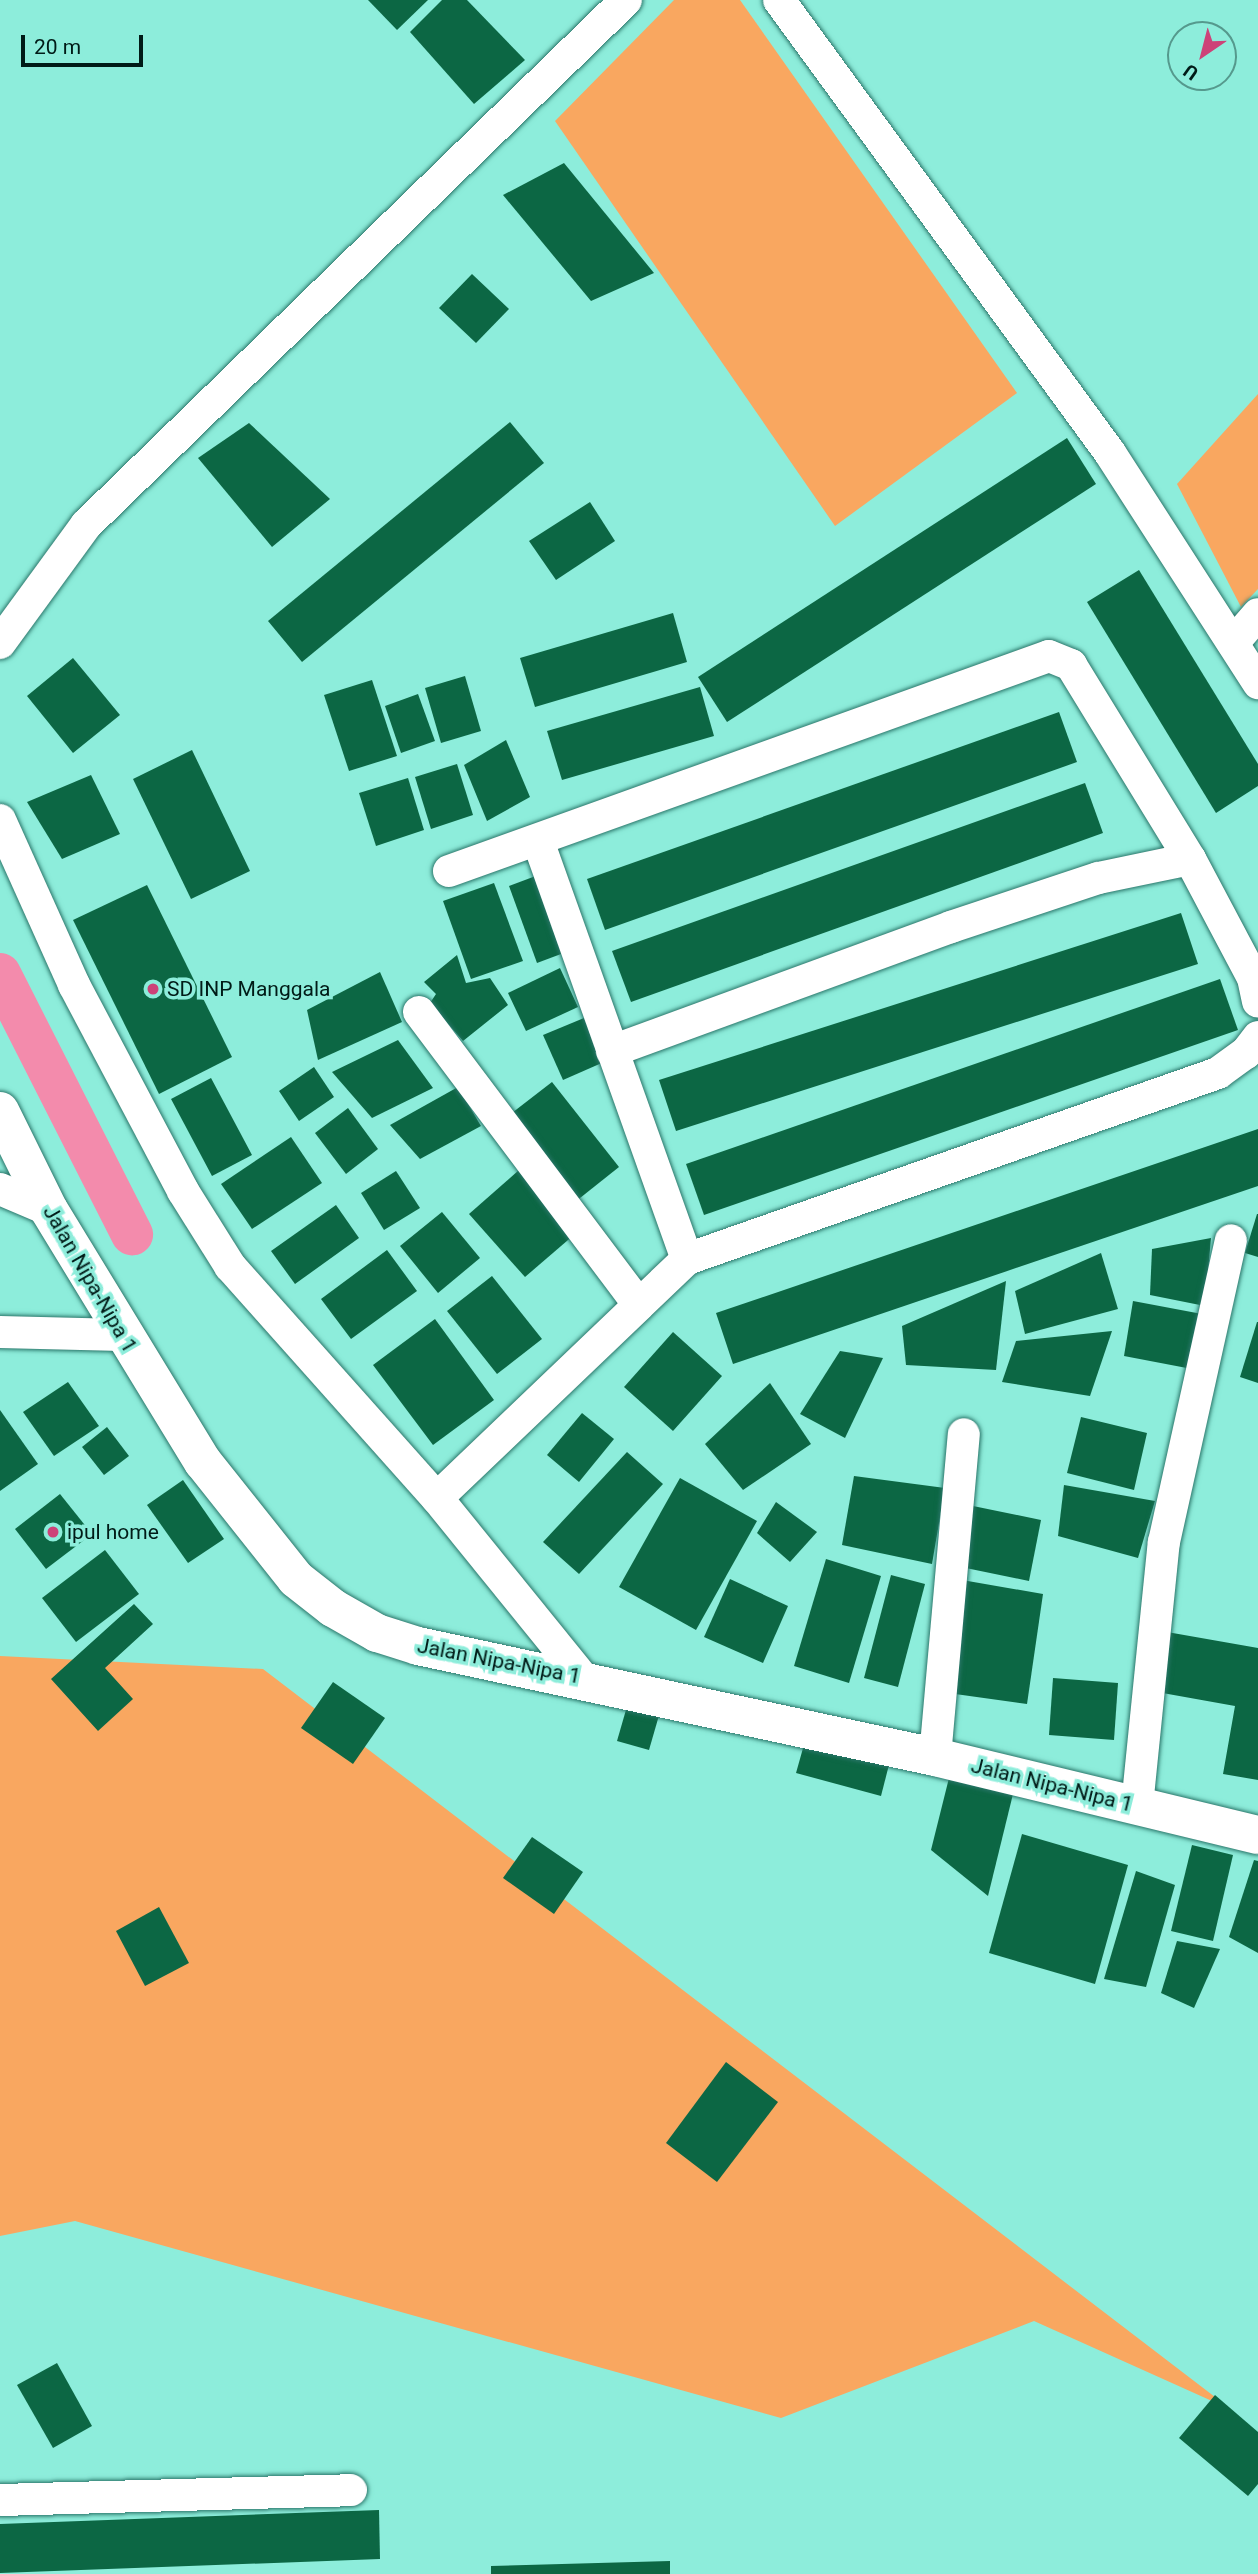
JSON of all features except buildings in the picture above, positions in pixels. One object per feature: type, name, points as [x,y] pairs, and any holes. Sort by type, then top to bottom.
[{"type":"street","points":[[0,643],[86,525],[626,0]]},
{"type":"street","points":[[779,0],[1110,453],[1258,683]]},
{"type":"street","points":[[1233,643],[1258,614]]},
{"type":"street","points":[[449,871],[1049,656],[1071,665],[1191,859],[1253,978],[1258,1000]]},
{"type":"street","points":[[0,820],[74,985],[183,1191],[230,1266],[437,1498],[582,1678]]},
{"type":"street","points":[[537,841],[687,1259]]},
{"type":"street","points":[[612,1052],[975,919],[1098,878],[1191,859]]},
{"type":"street","points":[[419,1012],[639,1306]]},
{"type":"street","points":[[437,1498],[687,1259],[1218,1073],[1246,1054],[1258,1037]]},
{"type":"street","name":"Jalan Nipa-Nipa 1","points":[[0,1111],[48,1210],[121,1335],[203,1462],[296,1579],[333,1608],[377,1633],[418,1646],[582,1678],[935,1757],[1258,1835]]},
{"type":"street","points":[[0,1189],[48,1210]]},
{"type":"street","points":[[1137,1806],[1164,1542],[1231,1240]]},
{"type":"street","points":[[0,1332],[121,1335]]},
{"type":"street","points":[[935,1757],[964,1434]]},
{"type":"street","points":[[0,2500],[351,2490]]},
{"type":"shaded area","points":[[674,0],[740,0],[1017,393],[835,526],[555,121]]},
{"type":"shaded area","points":[[1258,394],[1258,589],[1241,607],[1177,484]]},
{"type":"shaded area","points":[[0,1656],[263,1669],[1232,2410],[1034,2321],[781,2418],[75,2221],[0,2236]]},
{"type":"waterway","points":[[0,974],[132,1234]]},
{"type":"place","name":"SD INP Manggala","points":[[153,989]]},
{"type":"place","name":"ipul home","points":[[53,1532]]}]
